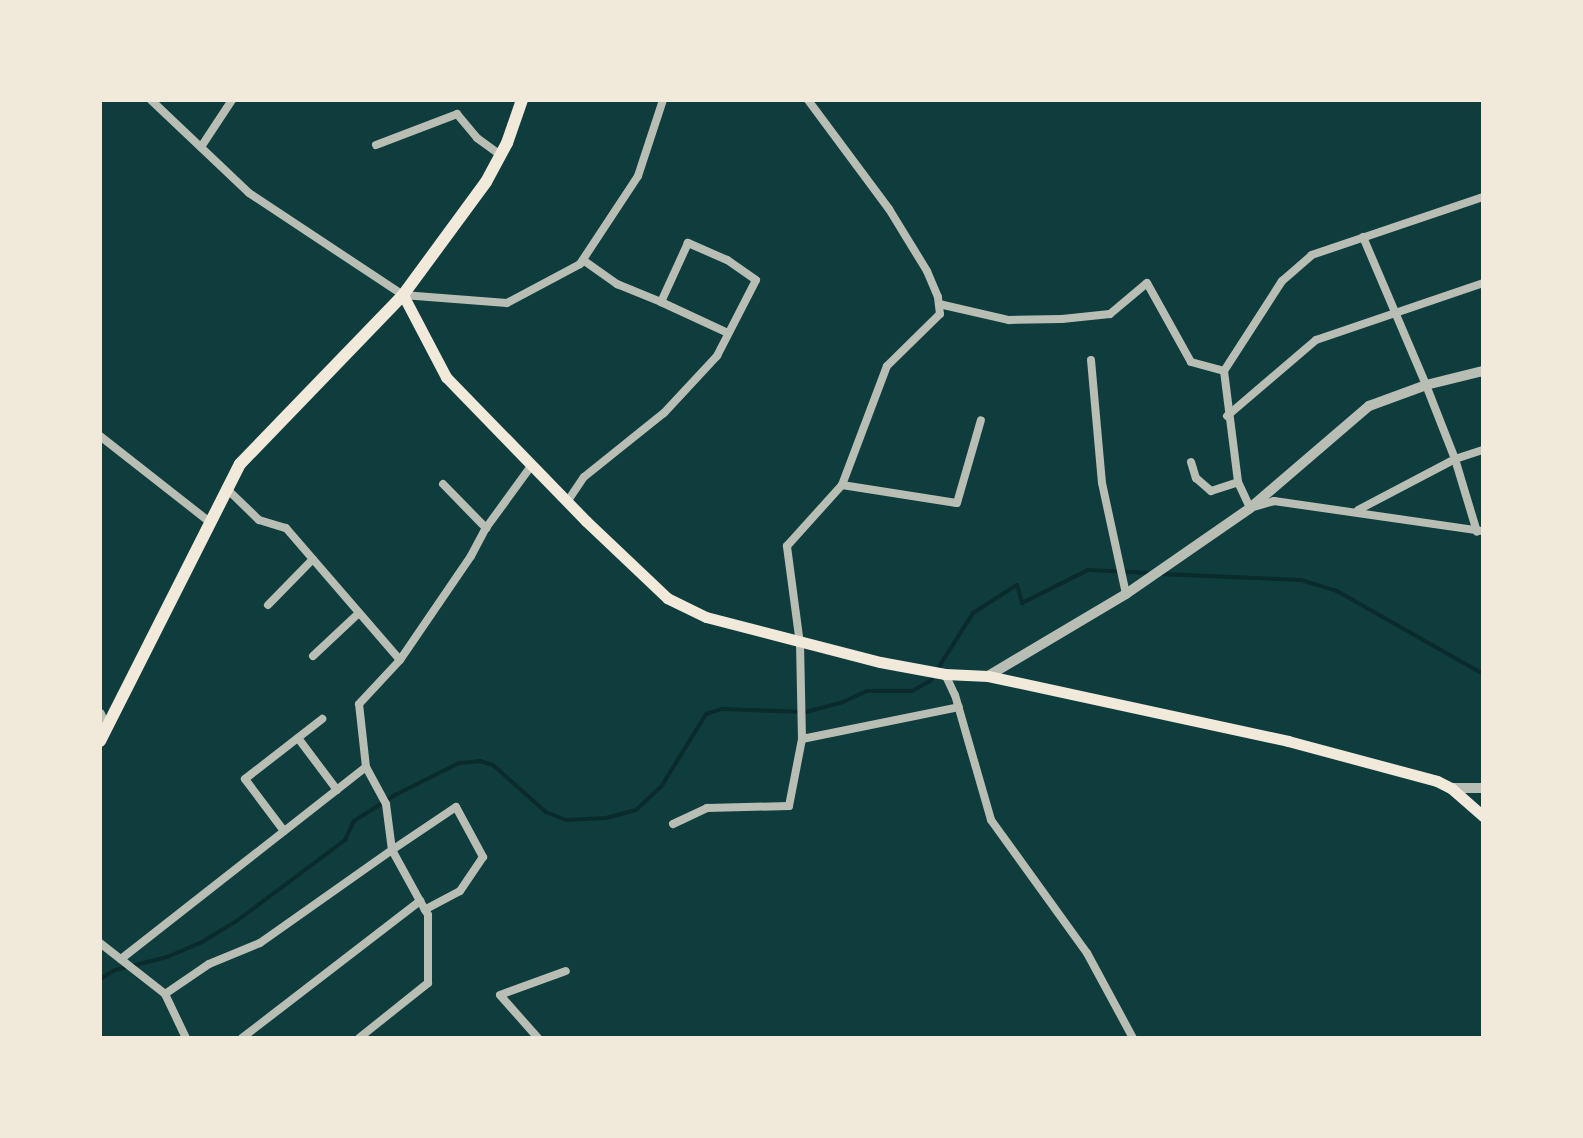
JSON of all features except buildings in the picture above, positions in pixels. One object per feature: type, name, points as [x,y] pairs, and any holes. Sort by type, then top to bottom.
[{"type":"main road","points":[[100,741],[103,727],[211,523],[226,488],[257,443],[403,295],[486,182],[522,100]]},
{"type":"main road","points":[[403,295],[446,377],[567,502],[667,598],[706,617],[800,644],[945,674],[988,676],[1288,741],[1451,788],[1483,816]]},
{"type":"street","points":[[151,100],[249,193],[403,295],[507,303],[583,260],[638,176],[663,100]]},
{"type":"street","points":[[201,147],[232,100]]},
{"type":"street","points":[[673,824],[707,808],[789,806],[802,739],[800,644],[787,546],[842,485],[887,366],[940,314],[927,271],[889,209],[808,100]]},
{"type":"street","points":[[376,145],[457,114],[477,138],[500,155]]},
{"type":"street","points":[[1250,508],[1238,482],[1227,416],[1224,371],[1282,281],[1312,255],[1483,197]]},
{"type":"street","points":[[1250,508],[1274,501],[1357,510],[1480,531],[1426,385],[1363,237]]},
{"type":"street","points":[[567,502],[584,477],[664,413],[717,356],[756,280],[727,260],[688,243],[661,302]]},
{"type":"street","points":[[583,260],[617,284],[728,333]]},
{"type":"street","points":[[939,304],[1009,320],[1074,318],[1110,314],[1147,283],[1191,362],[1224,371]]},
{"type":"street","points":[[1227,416],[1316,340],[1483,283]]},
{"type":"street","points":[[1091,360],[1102,483],[1126,594]]},
{"type":"street","points":[[988,676],[1126,594],[1250,508],[1369,406],[1426,385],[1483,371]]},
{"type":"street","points":[[842,485],[957,503],[981,420]]},
{"type":"street","points":[[100,436],[211,523]]},
{"type":"street","points":[[1357,510],[1455,459],[1483,450]]},
{"type":"street","points":[[1191,462],[1196,478],[1211,491],[1238,482]]},
{"type":"street","points":[[359,1038],[428,983],[425,910],[392,850],[386,804],[366,767],[359,704],[400,660],[471,556],[486,528],[532,465]]},
{"type":"street","points":[[443,484],[486,528]]},
{"type":"street","points":[[226,488],[259,520],[286,528],[400,660]]},
{"type":"street","points":[[268,605],[313,559]]},
{"type":"street","points":[[313,656],[359,613]]},
{"type":"street","points":[[945,674],[959,707],[991,820],[1087,953],[1133,1038]]},
{"type":"street","points":[[802,739],[959,707]]},
{"type":"street","points":[[100,714],[103,727]]},
{"type":"street","points":[[284,831],[245,779],[322,719]]},
{"type":"street","points":[[298,738],[337,790]]},
{"type":"street","points":[[121,959],[366,767]]},
{"type":"street","points":[[1451,788],[1483,788]]},
{"type":"street","points":[[165,994],[209,964],[260,943],[456,807],[483,857],[460,891],[425,910]]},
{"type":"street","points":[[242,1038],[420,901]]},
{"type":"street","points":[[100,943],[165,994],[186,1038]]},
{"type":"street","points":[[538,1038],[500,995],[566,971]]},
{"type":"waterway","points":[[100,979],[115,970],[167,957],[202,942],[238,920],[345,840],[354,821],[395,795],[459,763],[480,761],[493,765],[546,812],[566,820],[606,818],[636,810],[661,787],[706,714],[721,709],[806,712],[843,702],[867,691],[912,691],[930,681],[973,613],[1017,585],[1022,603],[1088,570],[1152,573]]},
{"type":"waterway","points":[[1161,574],[1301,580],[1337,591],[1483,674]]}]
